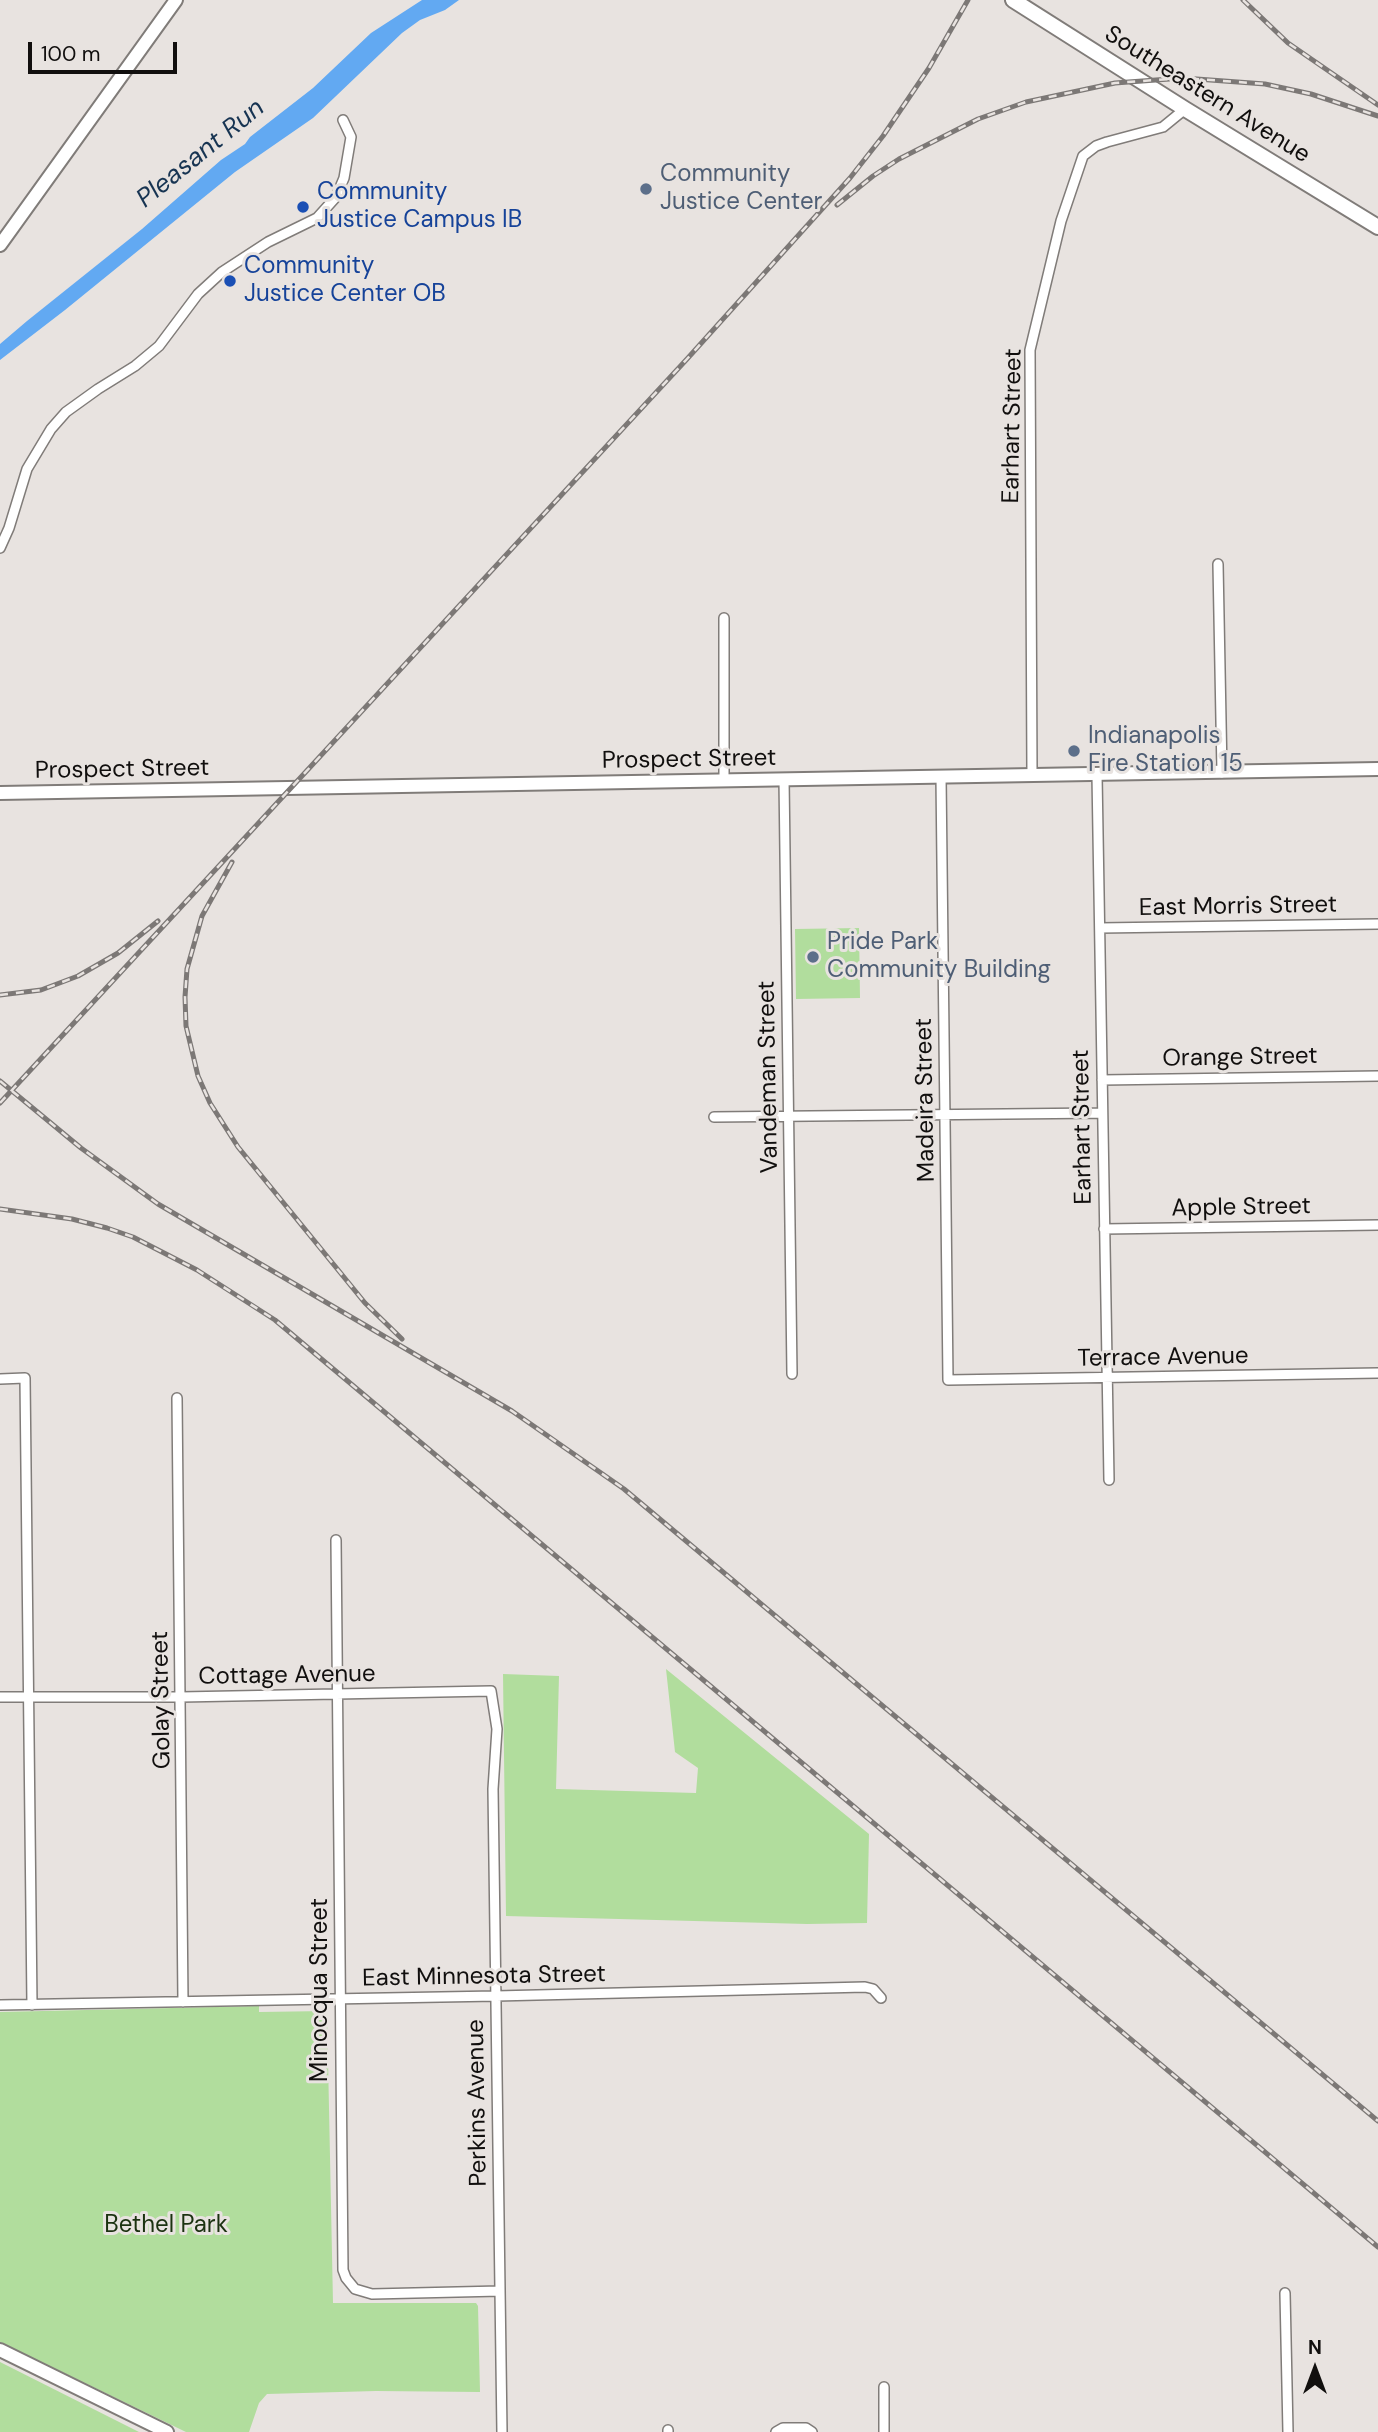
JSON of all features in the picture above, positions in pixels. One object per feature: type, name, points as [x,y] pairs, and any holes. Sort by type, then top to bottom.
[{"type":"main road","points":[[0,245],[176,0]]},
{"type":"main road","name":"Southeastern Avenue","points":[[1013,0],[1378,227]]},
{"type":"main road","name":"Prospect Street","points":[[0,793],[1378,769]]},
{"type":"main road","points":[[0,2350],[167,2432]]},
{"type":"street","name":"Earhart Street","points":[[1032,775],[1030,350],[1061,221],[1083,156],[1107,142],[1163,127],[1185,109]]},
{"type":"street","points":[[0,548],[27,469],[51,429],[66,412],[135,366],[159,346],[198,294],[222,272],[268,242],[317,218],[336,197],[344,178],[351,137],[343,120]]},
{"type":"street","points":[[1218,564],[1222,773]]},
{"type":"street","points":[[724,618],[724,781]]},
{"type":"street","name":"Earhart Street","points":[[1097,775],[1109,1480]]},
{"type":"street","name":"Madeira Street","points":[[941,778],[948,1380]]},
{"type":"street","name":"Vandeman Street","points":[[784,779],[792,1374]]},
{"type":"street","name":"East Morris Street","points":[[1100,928],[1378,923]]},
{"type":"street","name":"Orange Street","points":[[1102,1080],[1378,1076]]},
{"type":"street","points":[[714,1117],[1102,1113]]},
{"type":"street","name":"Apple Street","points":[[1104,1229],[1378,1225]]},
{"type":"street","name":"Terrace Avenue","points":[[948,1380],[1378,1373]]},
{"type":"street","points":[[0,1379],[25,1378],[32,2005]]},
{"type":"street","name":"Golay Street","points":[[177,1398],[183,2002]]},
{"type":"street","name":"Minocqua Street","points":[[336,1540],[342,2265],[346,2278],[355,2289],[372,2294],[500,2291]]},
{"type":"street","name":"Cottage Avenue","points":[[0,1698],[491,1691]]},
{"type":"street","name":"Perkins Avenue","points":[[491,1691],[497,1729],[493,1789],[502,2432]]},
{"type":"street","name":"East Minnesota Street","points":[[0,2005],[865,1987],[873,1989],[881,1998]]},
{"type":"street","points":[[1285,2293],[1288,2432]]},
{"type":"street","points":[[884,2387],[884,2432]]},
{"type":"street","points":[[776,2432],[783,2428],[806,2428],[812,2432]]},
{"type":"green space","points":[[859,928],[860,998],[796,999],[795,929]]},
{"type":"green space","points":[[666,1669],[869,1834],[867,1923],[807,1924],[506,1916],[503,1674],[559,1676],[556,1789],[696,1793],[698,1768],[675,1752]]},
{"type":"green space","name":"Bethel Park","points":[[259,2006],[259,2012],[327,2011],[333,2303],[476,2303],[480,2392],[267,2394],[259,2403],[249,2432],[186,2432],[0,2342],[0,2012]]},
{"type":"green space","points":[[0,2362],[139,2432],[0,2432]]},
{"type":"water","name":"Pleasant Run","points":[[422,0],[459,0],[445,10],[420,20],[402,33],[313,118],[235,172],[0,360],[0,344],[142,229],[221,160],[245,144],[250,137],[313,88],[371,33]]},
{"type":"railway","points":[[0,1103],[687,359],[850,178],[883,136],[929,68],[968,0]]},
{"type":"railway","points":[[1243,0],[1288,43],[1378,105]]},
{"type":"railway","points":[[837,205],[899,159],[978,119],[1026,102],[1115,83],[1183,78],[1265,84],[1311,94],[1378,116]]},
{"type":"railway","points":[[232,862],[202,916],[187,969],[186,1026],[198,1076],[210,1103],[238,1147],[365,1303],[402,1339]]},
{"type":"railway","points":[[0,995],[41,990],[78,976],[118,953],[158,921]]},
{"type":"railway","points":[[0,1081],[81,1148],[158,1204],[512,1411],[624,1489],[1378,2121]]},
{"type":"railway","points":[[0,1209],[72,1219],[133,1237],[197,1270],[275,1320],[1378,2247]]},
{"type":"place","name":"Community Justice Center","points":[[646,189]]},
{"type":"place","name":"Community Justice Campus IB","points":[[303,207]]},
{"type":"place","name":"Community Justice Center OB","points":[[230,281]]},
{"type":"place","name":"Indianapolis Fire Station 15","points":[[1074,751]]},
{"type":"place","name":"Pride Park Community Building","points":[[813,957]]}]
